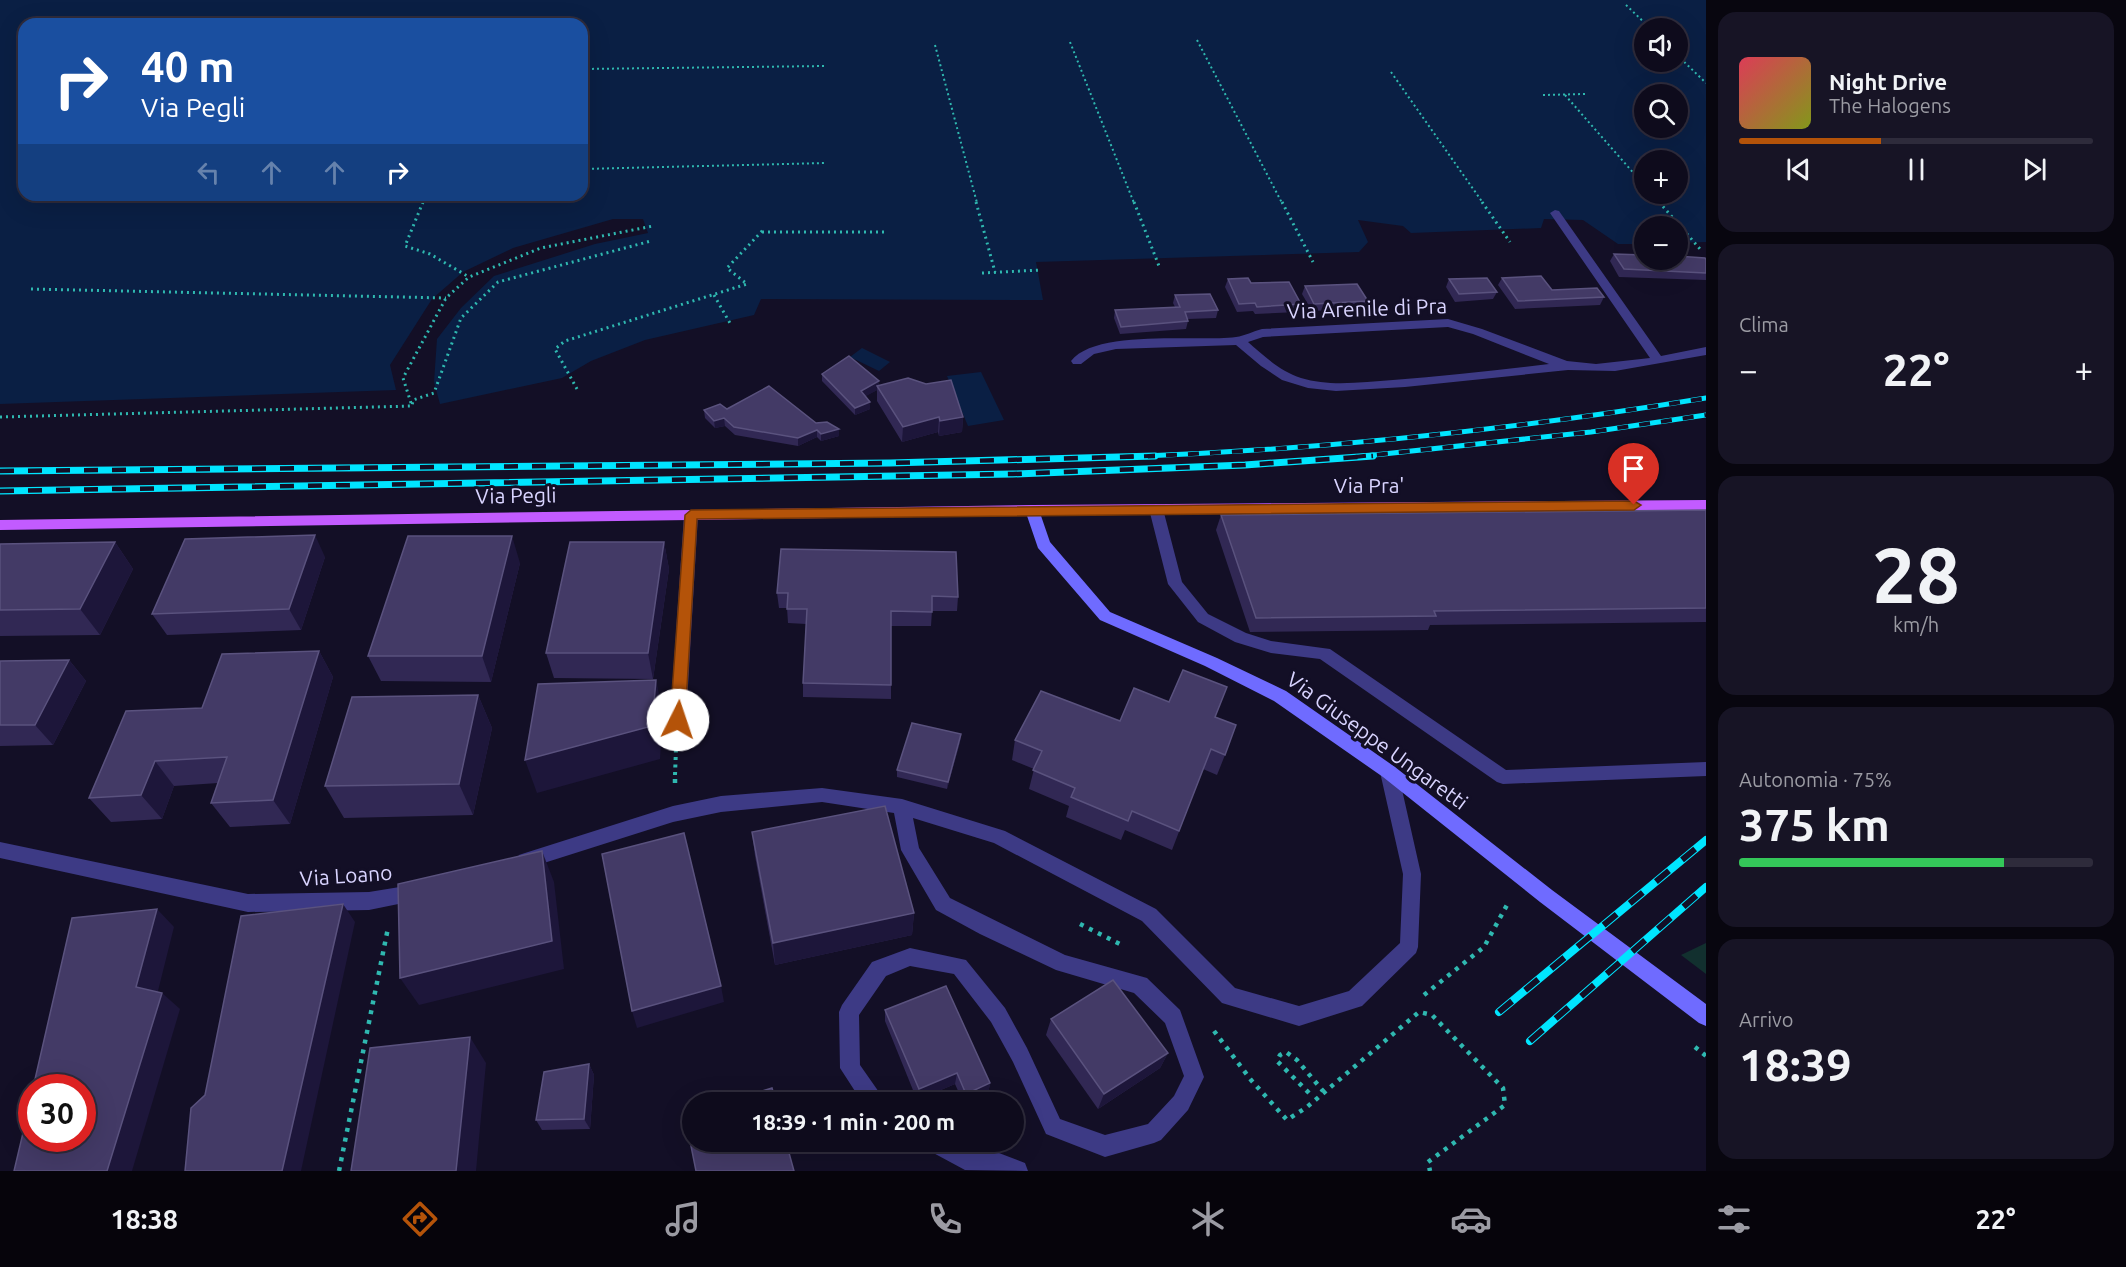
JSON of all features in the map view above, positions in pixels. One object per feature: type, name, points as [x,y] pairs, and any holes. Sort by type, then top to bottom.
[{"type":"main road","name":"Via Pra'","points":[[1032,510],[1706,505]]},
{"type":"main road","name":"Via Pegli","points":[[0,525],[1032,510]]},
{"type":"street","points":[[1555,213],[1658,359]]},
{"type":"street","name":"Via Arenile di Pra","points":[[1077,360],[1090,351],[1116,345],[1239,341],[1262,333],[1448,323],[1469,327],[1566,366],[1607,367],[1706,351]]},
{"type":"street","points":[[1239,341],[1259,360],[1293,380],[1319,387],[1469,377],[1566,366]]},
{"type":"street","points":[[1156,509],[1175,584],[1203,618],[1241,638],[1271,647],[1324,653],[1503,777],[1706,769]]},
{"type":"street","name":"Via Giuseppe Ungaretti","points":[[1032,510],[1043,544],[1105,616],[1211,662],[1280,696],[1389,772],[1546,896],[1706,1016]]},
{"type":"street","points":[[678,720],[691,515]]},
{"type":"street","points":[[505,867],[673,814],[720,804],[822,795],[902,807],[999,837],[1149,915],[1229,996],[1299,1016],[1355,999],[1409,947],[1412,874],[1389,772]]},
{"type":"street","points":[[867,1092],[850,1068],[849,1012],[879,969],[910,957],[959,966],[998,1015],[1020,1054],[1053,1127],[1105,1146],[1154,1133],[1181,1103],[1194,1077],[1173,1017],[1140,985],[1063,964],[943,904],[910,850],[902,807]]},
{"type":"street","name":"Via Loano","points":[[0,850],[248,903],[369,901],[437,887]]},
{"type":"street","points":[[951,1152],[965,1160],[999,1164],[1017,1171]]},
{"type":"path","points":[[1626,5],[1640,18]]},
{"type":"path","points":[[1197,40],[1312,262]]},
{"type":"path","points":[[1070,42],[1159,266]]},
{"type":"path","points":[[935,45],[995,272]]},
{"type":"path","points":[[588,69],[826,66]]},
{"type":"path","points":[[1688,66],[1706,83]]},
{"type":"path","points":[[1391,72],[1510,242]]},
{"type":"path","points":[[1543,95],[1585,94]]},
{"type":"path","points":[[1565,95],[1634,174]]},
{"type":"path","points":[[588,169],[826,163]]},
{"type":"path","points":[[424,201],[405,246],[430,254],[469,277]]},
{"type":"path","points":[[1661,204],[1701,250]]},
{"type":"path","points":[[412,406],[403,378],[446,298],[469,277],[541,248],[653,226]]},
{"type":"path","points":[[577,389],[555,349],[565,341],[747,284],[727,268],[765,228]]},
{"type":"path","points":[[762,232],[886,232]]},
{"type":"path","points":[[412,406],[413,400],[434,393],[461,318],[498,282],[651,241]]},
{"type":"path","points":[[982,273],[1041,270]]},
{"type":"path","points":[[31,289],[446,298]]},
{"type":"path","points":[[714,295],[731,325]]},
{"type":"path","points":[[0,417],[412,406]]},
{"type":"path","points":[[673,814],[678,720]]},
{"type":"path","points":[[339,1171],[395,896]]},
{"type":"path","points":[[1424,995],[1484,947],[1509,902]]},
{"type":"path","points":[[1080,924],[1131,950]]},
{"type":"path","points":[[1210,1026],[1251,1080],[1287,1120],[1307,1107],[1323,1091],[1419,1012],[1432,1016],[1451,1032],[1503,1088],[1505,1105],[1428,1162],[1430,1171]]},
{"type":"path","points":[[1309,1094],[1278,1061],[1280,1055],[1287,1052],[1297,1060],[1323,1091]]},
{"type":"green space","points":[[1706,943],[1706,974],[1681,955]]},
{"type":"water","points":[[0,0],[1706,0],[1706,242],[1688,243],[1688,216],[1634,216],[1634,244],[1618,244],[1583,220],[1544,219],[1541,228],[1411,233],[1403,226],[1358,220],[1368,242],[1359,252],[1036,262],[1043,300],[761,299],[754,315],[645,340],[591,361],[562,378],[440,404],[434,382],[437,339],[461,308],[494,276],[595,244],[648,233],[643,219],[613,219],[513,248],[463,272],[432,299],[390,365],[396,390],[0,404]]},
{"type":"water","points":[[862,348],[890,362],[879,371],[850,357]]},
{"type":"water","points":[[981,372],[1004,420],[968,426],[947,376]]},
{"type":"building","points":[[1614,254],[1634,255],[1634,269],[1624,269]]},
{"type":"building","points":[[1688,257],[1705,258],[1706,273],[1644,270],[1688,270]]},
{"type":"building","points":[[1541,276],[1552,290],[1597,288],[1604,297],[1518,301],[1502,278]]},
{"type":"building","points":[[1248,278],[1251,283],[1289,282],[1301,304],[1257,307],[1255,303],[1239,304],[1228,279]]},
{"type":"building","points":[[1487,278],[1497,292],[1459,294],[1449,279]]},
{"type":"building","points":[[1357,284],[1368,301],[1314,304],[1305,286]]},
{"type":"building","points":[[1210,294],[1218,310],[1185,312],[1188,321],[1121,327],[1115,310],[1180,307],[1175,295]]},
{"type":"building","points":[[849,356],[879,381],[861,391],[870,402],[855,408],[822,374]]},
{"type":"building","points":[[908,378],[926,384],[951,380],[963,417],[940,421],[939,417],[903,427],[877,386]]},
{"type":"building","points":[[769,386],[816,423],[827,422],[839,429],[821,434],[817,430],[798,438],[734,427],[724,418],[714,421],[704,410],[720,404],[727,409]]},
{"type":"building","points":[[1706,510],[1706,608],[1434,611],[1436,616],[1256,618],[1221,515]]},
{"type":"building","points":[[315,535],[289,609],[152,614],[185,539]]},
{"type":"building","points":[[408,536],[512,536],[482,656],[368,656]]},
{"type":"building","points":[[115,542],[80,609],[0,610],[0,544]]},
{"type":"building","points":[[570,542],[664,542],[648,653],[546,653]]},
{"type":"building","points":[[781,549],[956,552],[958,597],[932,596],[932,612],[891,611],[891,685],[803,683],[807,609],[787,609],[788,593],[777,593]]},
{"type":"building","points":[[319,651],[273,800],[211,803],[227,757],[155,761],[141,795],[89,798],[126,711],[202,708],[222,654]]},
{"type":"building","points":[[69,660],[35,725],[0,725],[0,661]]},
{"type":"building","points":[[1183,670],[1227,687],[1215,717],[1236,725],[1225,755],[1211,749],[1179,831],[1132,811],[1128,821],[1071,797],[1075,788],[1033,770],[1042,751],[1015,740],[1041,691],[1120,721],[1134,688],[1169,702]]},
{"type":"building","points":[[656,680],[652,726],[525,760],[538,684]]},
{"type":"building","points":[[478,695],[459,784],[325,786],[352,697]]},
{"type":"building","points":[[912,723],[961,734],[948,782],[897,770]]},
{"type":"building","points":[[885,806],[914,913],[773,943],[752,832]]},
{"type":"building","points":[[684,833],[721,986],[632,1011],[602,854]]},
{"type":"building","points":[[542,851],[552,941],[400,978],[398,884]]},
{"type":"building","points":[[343,904],[282,1171],[185,1171],[191,1108],[205,1095],[241,916]]},
{"type":"building","points":[[157,909],[136,987],[162,993],[107,1171],[14,1171],[18,1152],[96,1152],[96,1074],[36,1074],[72,918]]},
{"type":"building","points":[[1113,980],[1168,1053],[1104,1094],[1051,1019]]},
{"type":"building","points":[[946,986],[990,1083],[965,1092],[957,1073],[919,1089],[885,1010]]},
{"type":"building","points":[[470,1037],[456,1171],[351,1171],[370,1048]]},
{"type":"building","points":[[589,1064],[584,1119],[536,1120],[544,1072]]},
{"type":"building","points":[[772,1088],[773,1092],[759,1092]]},
{"type":"building","points":[[692,1152],[789,1152],[794,1171],[696,1171]]},
{"type":"railway","points":[[1131,457],[1342,444],[1415,437],[1560,420],[1706,398]]},
{"type":"railway","points":[[1355,457],[1591,432],[1706,415]]},
{"type":"railway","points":[[1131,457],[1155,456]]},
{"type":"railway","points":[[0,491],[1013,474],[1245,465],[1373,456]]},
{"type":"railway","points":[[1122,457],[1131,457]]},
{"type":"railway","points":[[0,471],[890,463],[1131,457]]},
{"type":"railway","points":[[1499,1012],[1706,840]]},
{"type":"railway","points":[[1530,1041],[1706,887]]},
{"type":"route","points":[[678,720],[691,515],[1634,505]]}]
